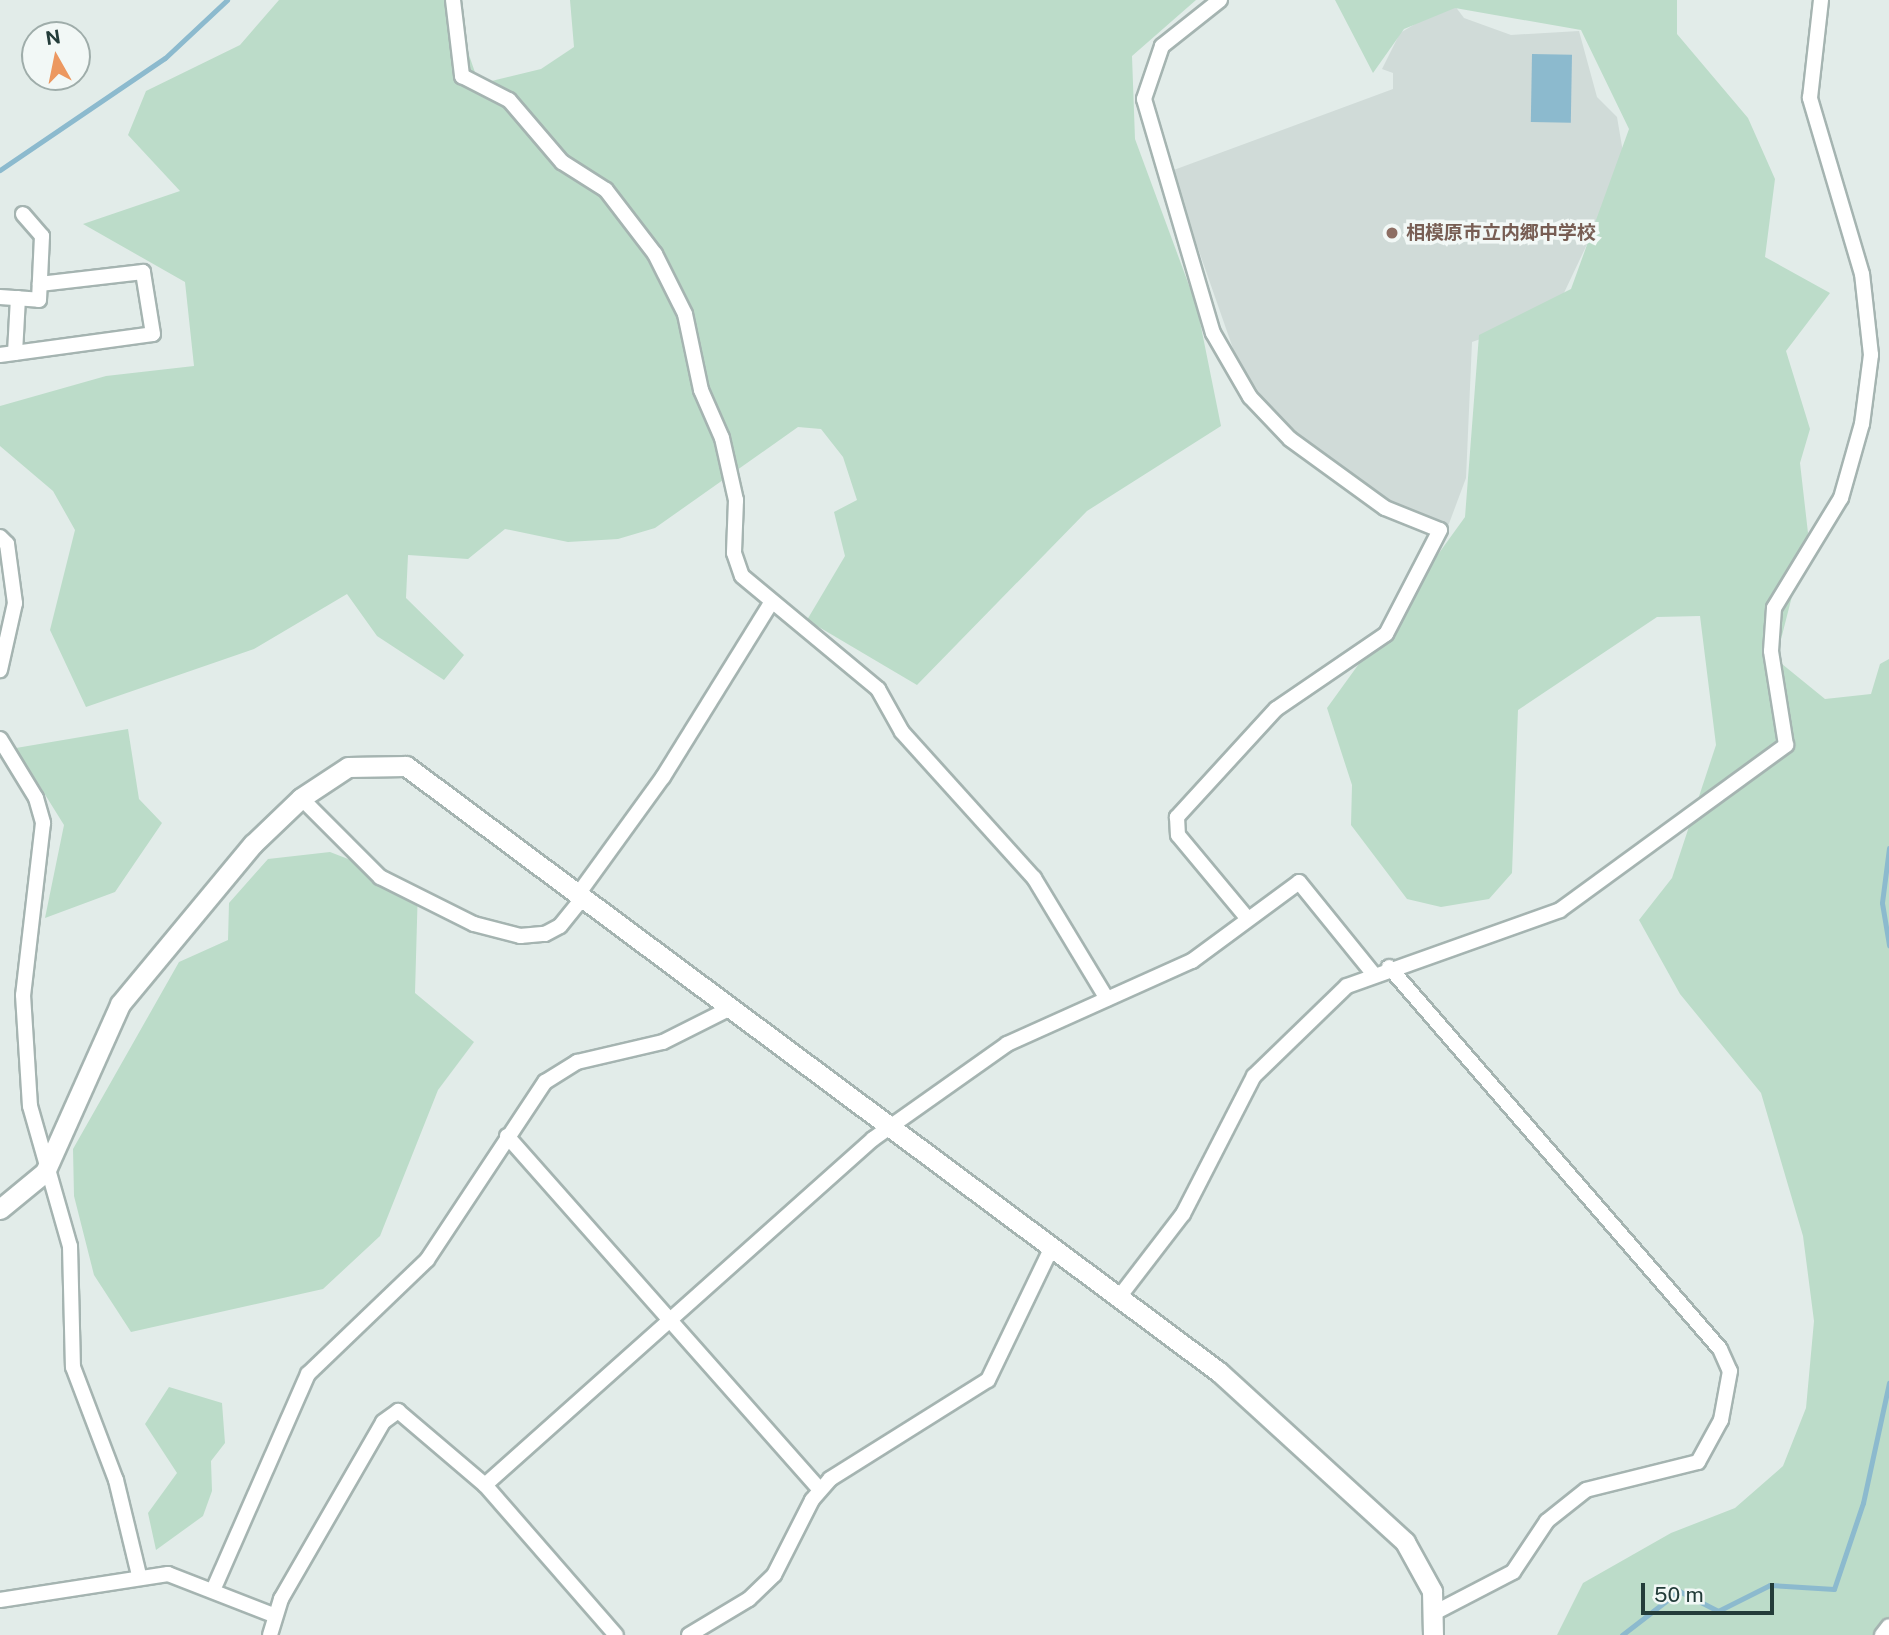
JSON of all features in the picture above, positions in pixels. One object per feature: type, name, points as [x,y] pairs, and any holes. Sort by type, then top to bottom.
[{"type":"street","points":[[453,0],[462,76],[509,100],[562,162],[606,190],[655,254],[685,314],[701,390],[722,438],[736,500],[738,568],[771,603],[878,690],[902,732],[1034,878],[1107,999]]},
{"type":"street","points":[[1220,0],[1162,46],[1144,99],[1213,333],[1250,397],[1290,439],[1385,508],[1440,530],[1386,634],[1276,709],[1177,817],[1178,835],[1248,919]]},
{"type":"street","points":[[1120,1296],[1183,1214],[1254,1076],[1327,1002],[1372,972],[1573,903],[1786,745],[1771,651],[1774,608],[1841,498],[1870,367],[1861,274],[1810,98],[1821,0]]},
{"type":"street","points":[[0,297],[39,300],[42,236],[23,214]]},
{"type":"street","points":[[0,355],[153,334],[143,272],[40,284]]},
{"type":"street","points":[[15,353],[18,298]]},
{"type":"street","points":[[0,537],[7,544],[15,603],[0,670]]},
{"type":"street","points":[[301,799],[380,877],[474,924],[520,936],[545,934],[560,926],[663,776],[771,603]]},
{"type":"street","points":[[0,739],[36,798],[44,823],[22,1010],[30,1106],[45,1172],[70,1246],[74,1367],[116,1480],[139,1575]]},
{"type":"street","points":[[0,1209],[45,1172],[120,1004],[253,845],[301,799],[348,767],[406,766],[581,894],[886,1129],[1050,1251],[1120,1296],[1219,1372],[1399,1535],[1427,1576],[1434,1613],[1433,1635]]},
{"type":"street","points":[[485,1485],[886,1129],[1007,1044],[1192,961],[1299,882],[1372,972]]},
{"type":"street","points":[[1389,967],[1720,1349],[1730,1371],[1721,1420],[1698,1462],[1586,1490],[1547,1521],[1513,1572],[1434,1613]]},
{"type":"street","points":[[214,1588],[300,1387],[326,1353],[422,1267],[507,1136],[559,1071],[663,1042],[729,1009]]},
{"type":"street","points":[[507,1136],[669,1323],[819,1489]]},
{"type":"street","points":[[689,1635],[749,1599],[774,1575],[819,1489],[988,1380],[1050,1251]]},
{"type":"street","points":[[270,1635],[272,1615],[390,1414],[405,1413],[485,1485],[616,1635]]},
{"type":"street","points":[[0,1600],[139,1575],[187,1577],[272,1615]]},
{"type":"street","points":[[1882,1635],[1889,1626]]},
{"type":"shaded area","name":"相模原市立内郷中学校","points":[[1452,2],[1464,18],[1511,35],[1579,31],[1597,97],[1617,117],[1625,164],[1563,295],[1532,321],[1472,342],[1466,478],[1447,529],[1408,512],[1284,429],[1237,360],[1171,171],[1393,89],[1393,73],[1382,69],[1400,33]]},
{"type":"green space","points":[[279,0],[450,0],[479,84],[541,69],[574,47],[570,0],[1196,0],[1132,56],[1135,139],[1197,307],[1221,426],[1087,511],[917,685],[807,620],[845,556],[834,512],[857,500],[843,457],[821,429],[798,427],[655,528],[618,539],[568,542],[505,529],[468,559],[408,555],[406,598],[464,655],[444,680],[377,636],[347,594],[254,649],[86,707],[50,630],[75,530],[53,491],[0,446],[0,406],[106,376],[194,366],[185,282],[83,224],[180,191],[128,135],[146,91],[240,45]]},
{"type":"green space","points":[[1335,0],[1677,0],[1677,34],[1748,118],[1775,179],[1765,257],[1830,293],[1786,351],[1810,429],[1800,463],[1808,533],[1776,659],[1825,699],[1871,694],[1880,664],[1889,659],[1889,1635],[1557,1635],[1583,1583],[1671,1533],[1735,1508],[1783,1466],[1806,1408],[1814,1321],[1803,1236],[1761,1093],[1680,994],[1639,920],[1672,878],[1716,745],[1700,616],[1657,617],[1518,710],[1512,873],[1489,899],[1441,907],[1407,899],[1351,825],[1352,785],[1327,708],[1465,517],[1479,335],[1571,289],[1629,129],[1581,30],[1455,8],[1404,29],[1373,73]]},
{"type":"green space","points":[[128,729],[139,799],[162,823],[115,892],[45,918],[64,825],[16,748]]},
{"type":"green space","points":[[330,852],[418,886],[415,993],[474,1042],[438,1090],[380,1236],[323,1289],[131,1332],[94,1275],[74,1196],[73,1149],[179,962],[228,940],[229,903],[268,859]]},
{"type":"green space","points":[[169,1387],[222,1403],[225,1443],[211,1461],[212,1491],[203,1516],[156,1550],[148,1513],[177,1473],[145,1424]]},
{"type":"water","points":[[1532,54],[1572,55],[1571,123],[1531,122]]},
{"type":"waterway","points":[[0,170],[165,58],[227,0]]},
{"type":"waterway","points":[[1889,848],[1882,903],[1889,945]]},
{"type":"waterway","points":[[1622,1635],[1679,1591],[1718,1611],[1770,1585],[1834,1589],[1863,1503],[1889,1383]]},
{"type":"place","name":"相模原市立内郷中学校","points":[[1392,233]]}]
